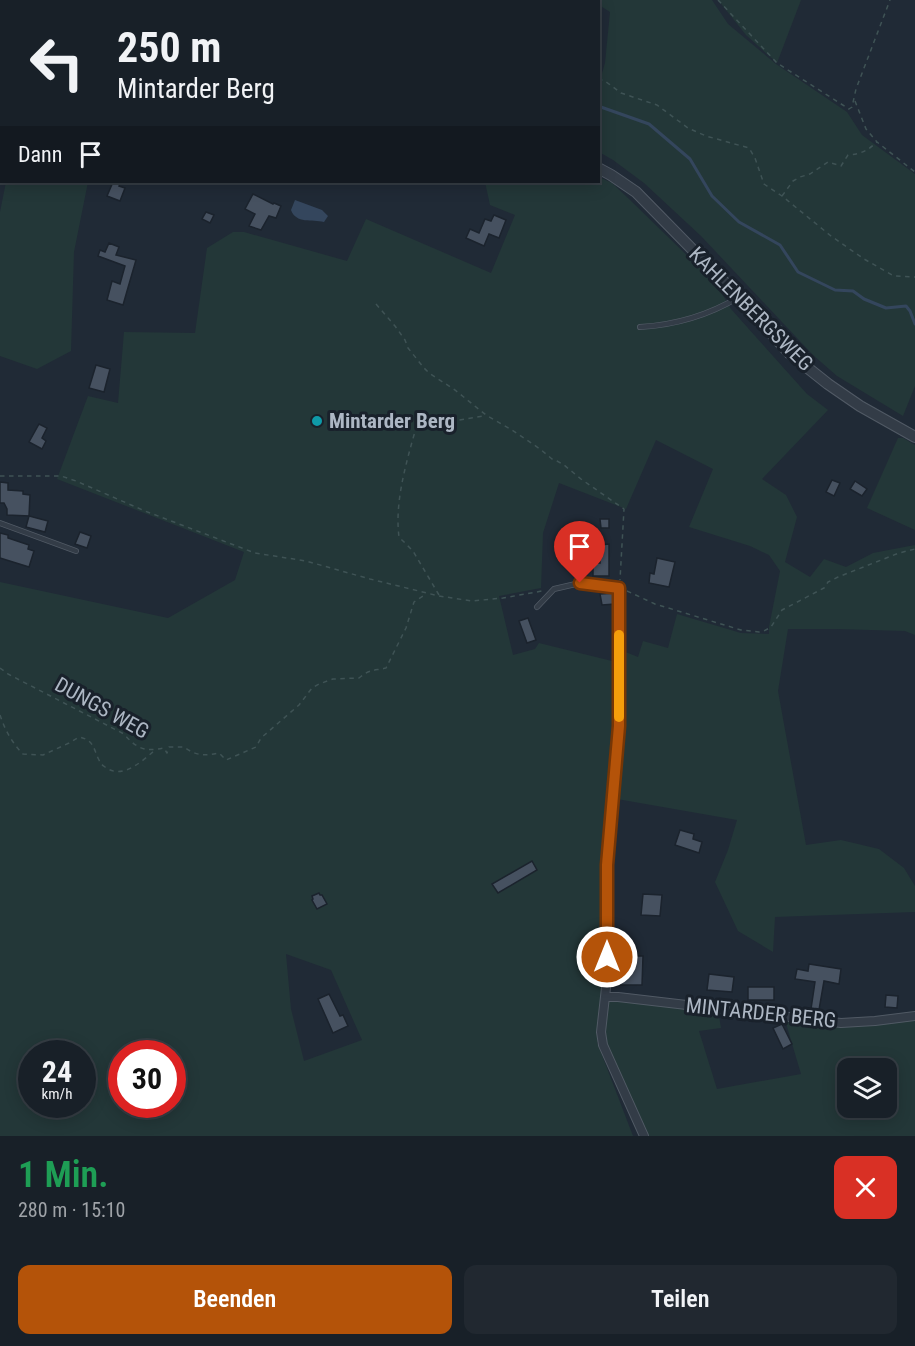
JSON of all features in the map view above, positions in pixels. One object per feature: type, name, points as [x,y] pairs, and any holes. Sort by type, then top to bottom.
[{"type":"street","name":"KAHLENBERGSWEG","points":[[600,169],[636,192],[739,297],[789,353],[860,406],[915,437]]},
{"type":"street","points":[[607,890],[607,979],[601,1032],[603,1045],[644,1136]]},
{"type":"street","name":"MINTARDER BERG","points":[[606,997],[841,1023],[915,1016]]},
{"type":"lane","points":[[640,327],[660,326],[685,320],[721,308],[739,297]]},
{"type":"lane","points":[[0,523],[76,552]]},
{"type":"lane","points":[[537,607],[554,589],[580,583],[619,588],[619,726],[607,865],[607,890]]},
{"type":"path","points":[[718,0],[777,63],[849,109],[852,107],[856,90],[890,0]]},
{"type":"path","points":[[600,80],[621,93],[657,105],[688,128],[706,136],[749,148],[764,184],[864,259],[894,276],[915,277]]},
{"type":"path","points":[[854,100],[866,129],[877,142],[915,172]]},
{"type":"path","points":[[782,196],[793,181],[800,177],[810,174],[828,162],[841,166],[848,155],[860,154],[877,142]]},
{"type":"path","points":[[376,304],[395,326],[408,348],[424,368],[486,415],[512,430],[552,459],[557,460],[624,510],[619,588],[655,604],[741,630],[759,632],[771,627],[782,610],[825,588],[828,582],[868,564],[915,549]]},
{"type":"path","points":[[439,596],[413,550],[399,537],[397,522],[407,461],[420,417],[459,420],[486,415]]},
{"type":"path","points":[[0,476],[61,476],[255,553],[306,561],[439,596],[472,601],[554,589]]},
{"type":"path","name":"DUNGS WEG","points":[[0,668],[124,734],[133,744],[147,751],[164,748],[167,753],[169,747],[184,747],[200,756],[219,753],[226,760],[256,747],[261,738],[299,705],[312,688],[333,679],[359,678],[367,671],[386,668],[406,628],[414,602],[427,593]]},
{"type":"path","points":[[0,715],[4,728],[23,754],[43,755],[79,737],[86,738],[94,746],[100,763],[109,770],[121,772],[137,765],[156,750]]},
{"type":"green space","points":[[600,0],[712,0],[728,24],[776,64],[847,112],[862,135],[915,174],[915,386],[903,416],[837,376],[813,355],[701,236],[644,183],[600,153],[600,80],[605,63],[610,12],[600,6]]},
{"type":"green space","points":[[718,0],[801,0],[777,63],[746,35]]},
{"type":"green space","points":[[600,177],[612,183],[703,271],[718,287],[731,309],[807,394],[828,410],[762,479],[786,495],[797,517],[785,562],[810,577],[824,559],[846,567],[873,553],[915,545],[915,635],[905,631],[788,629],[778,691],[806,845],[841,840],[879,849],[904,868],[915,886],[915,912],[775,917],[773,952],[738,931],[715,882],[737,820],[617,799],[622,727],[623,651],[638,657],[643,641],[668,648],[677,614],[741,633],[769,634],[780,571],[769,555],[750,546],[689,527],[713,469],[656,440],[626,509],[559,483],[543,533],[541,588],[499,596],[513,655],[535,649],[539,643],[616,662],[616,729],[605,865],[603,999],[718,1010],[721,1028],[699,1031],[717,1089],[801,1074],[785,1020],[874,1024],[915,1020],[915,1136],[647,1136],[604,1040],[597,1042],[633,1136],[0,1136],[0,582],[168,618],[235,580],[244,552],[57,479],[88,396],[118,403],[124,332],[195,333],[207,248],[233,232],[244,232],[347,261],[366,219],[491,273],[515,215],[490,205],[485,183],[600,183]],"holes":[[[286,954],[331,970],[362,1040],[304,1061],[291,1009]]]},
{"type":"green space","points":[[6,183],[88,183],[74,252],[71,351],[37,369],[0,356],[0,212]]},
{"type":"green space","points":[[898,438],[903,438],[915,445],[915,530],[867,508]]},
{"type":"water","points":[[295,200],[322,210],[328,216],[324,222],[300,219],[291,210]]},
{"type":"building","points":[[113,183],[120,183],[119,186],[125,188],[120,201],[107,196]]},
{"type":"building","points":[[253,194],[281,206],[276,218],[269,216],[261,230],[249,226],[255,214],[245,209]]},
{"type":"building","points":[[206,212],[214,215],[210,223],[202,219]]},
{"type":"building","points":[[494,215],[506,220],[499,238],[489,234],[484,246],[466,238],[470,229],[479,233],[485,219],[491,221]]},
{"type":"building","points":[[109,243],[119,247],[116,255],[136,260],[123,305],[107,300],[112,281],[120,284],[125,266],[98,256],[100,250],[105,252]]},
{"type":"building","points":[[96,365],[110,369],[104,392],[89,388]]},
{"type":"building","points":[[39,424],[47,428],[42,438],[46,441],[42,449],[29,442]]},
{"type":"building","points":[[832,480],[840,483],[834,496],[826,492]]},
{"type":"building","points":[[855,481],[867,489],[862,496],[850,489]]},
{"type":"building","points":[[0,482],[8,483],[8,490],[23,491],[23,494],[30,495],[29,516],[7,515],[4,503],[0,503]]},
{"type":"building","points":[[29,516],[48,521],[45,532],[26,527]]},
{"type":"building","points":[[600,519],[609,519],[609,528],[601,528]]},
{"type":"building","points":[[80,532],[91,536],[87,548],[75,544]]},
{"type":"building","points":[[0,533],[29,545],[28,549],[34,551],[29,567],[0,558]]},
{"type":"building","points":[[609,544],[609,576],[593,576],[593,563],[600,563],[600,545]]},
{"type":"building","points":[[657,558],[675,562],[669,587],[649,583],[650,573],[654,574]]},
{"type":"building","points":[[615,593],[615,604],[602,605],[600,594]]},
{"type":"building","points":[[528,618],[536,640],[527,643],[519,621]]},
{"type":"building","points":[[680,830],[694,834],[693,839],[702,842],[699,853],[675,845]]},
{"type":"building","points":[[532,861],[537,870],[498,893],[492,884]]},
{"type":"building","points":[[319,893],[327,904],[317,909],[312,896]]},
{"type":"building","points":[[643,894],[662,895],[660,916],[641,915]]},
{"type":"building","points":[[621,956],[643,956],[642,985],[620,985]]},
{"type":"building","points":[[809,964],[841,969],[839,984],[824,981],[819,1010],[811,1009],[815,982],[795,979],[797,969],[808,971]]},
{"type":"building","points":[[709,974],[734,977],[732,992],[707,990]]},
{"type":"building","points":[[748,987],[774,987],[774,1000],[748,1000]]},
{"type":"building","points":[[329,994],[348,1026],[333,1033],[318,999]]},
{"type":"building","points":[[886,995],[898,996],[897,1008],[885,1007]]},
{"type":"building","points":[[782,1024],[792,1044],[783,1049],[773,1028]]},
{"type":"waterway","points":[[600,107],[649,124],[690,159],[712,196],[739,222],[780,245],[798,272],[835,290],[853,291],[864,299],[886,308],[906,306],[915,324]]},
{"type":"slow traffic","points":[[619,635],[619,717]]},
{"type":"place","name":"Mintarder Berg","points":[[317,421]]},
{"type":"route","points":[[580,583],[619,588],[619,726],[607,865],[607,957]]}]
